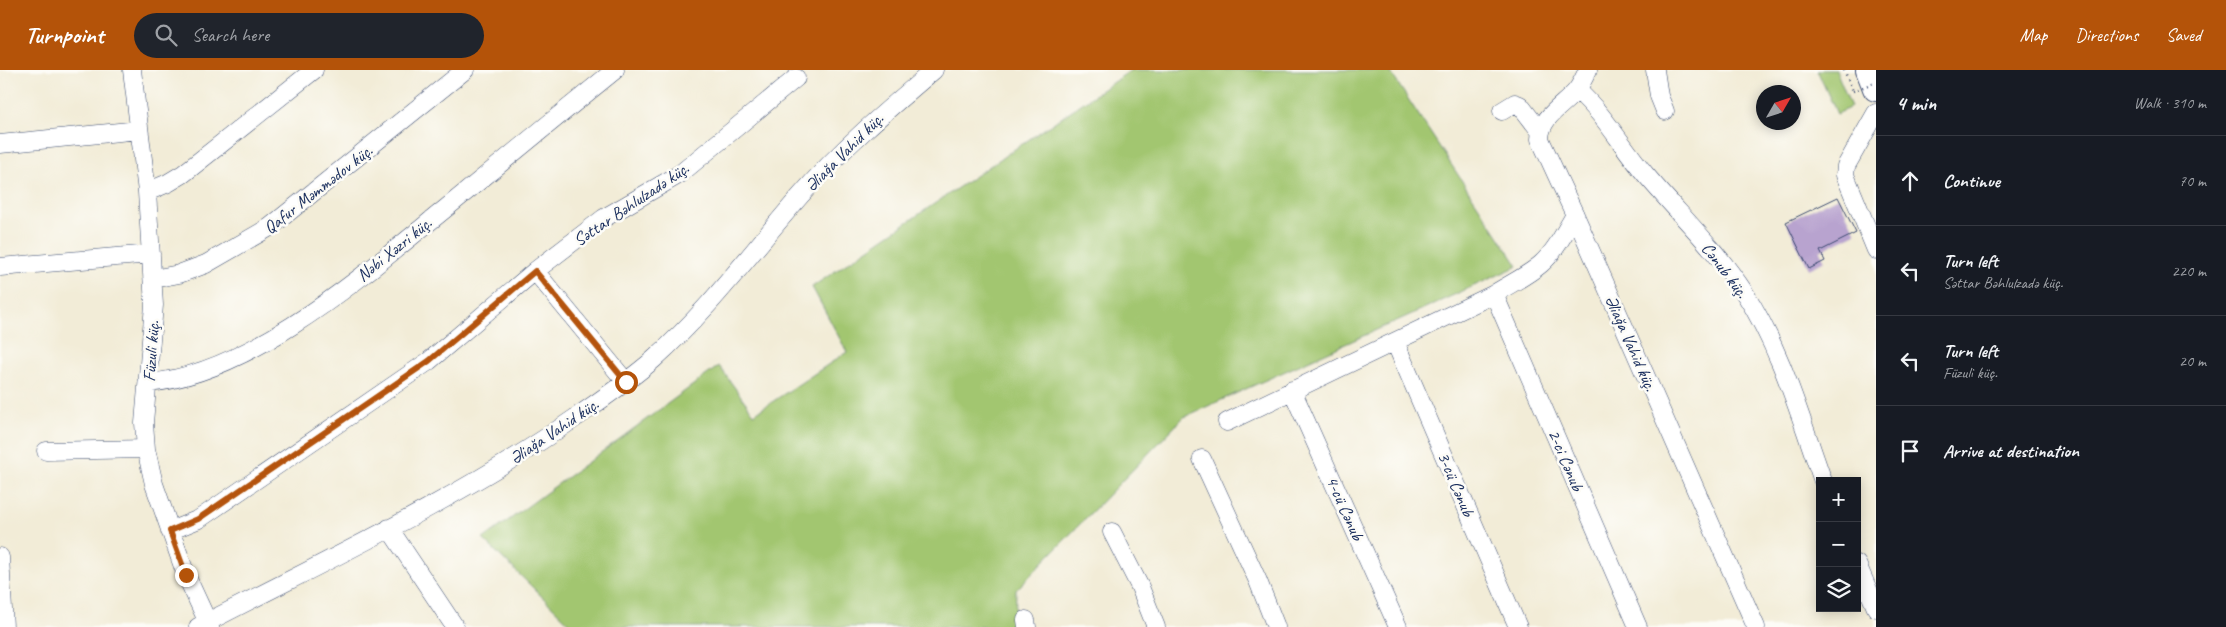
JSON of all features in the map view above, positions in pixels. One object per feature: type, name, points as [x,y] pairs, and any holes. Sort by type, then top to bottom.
[{"type":"highway","points":[[1864,90],[1868,70]]},
{"type":"street","name":"Füzuli küç.","points":[[132,70],[147,192],[154,305],[144,423],[146,449],[154,484],[205,625]]},
{"type":"street","points":[[147,192],[183,174],[314,70]]},
{"type":"street","name":"Qafur Məmmədov küç.","points":[[153,279],[179,274],[206,264],[270,228],[466,70]]},
{"type":"street","name":"Nəbi Xəzri küç.","points":[[148,383],[170,381],[200,373],[255,347],[318,308],[372,267],[615,70]]},
{"type":"street","name":"Əliağa Vahid küç.","points":[[205,625],[389,528],[515,458],[626,382],[683,333],[723,290],[801,195],[842,152],[873,122],[934,70]]},
{"type":"street","points":[[1540,131],[1543,123],[1577,90],[1588,70]]},
{"type":"street","points":[[1655,70],[1658,96],[1665,111]]},
{"type":"street","name":"Səttar Bəhlulzadə küç.","points":[[170,531],[198,519],[429,361],[535,271],[604,218],[680,174],[796,78]]},
{"type":"street","name":"Cənub küç.","points":[[1577,90],[1595,106],[1645,174],[1724,264],[1744,293],[1764,325],[1823,477]]},
{"type":"street","points":[[1502,111],[1515,103],[1520,105],[1540,131]]},
{"type":"street","points":[[1876,113],[1846,166],[1845,176],[1876,250]]},
{"type":"street","points":[[0,144],[139,130]]},
{"type":"street","name":"Əliağa Vahid küç.","points":[[1540,131],[1540,139],[1756,627]]},
{"type":"street","points":[[1227,422],[1494,294],[1542,263],[1555,247],[1575,215]]},
{"type":"street","points":[[0,267],[151,254]]},
{"type":"street","points":[[535,271],[626,382]]},
{"type":"street","name":"2-ci Cənub","points":[[1494,294],[1638,627]]},
{"type":"street","name":"3-cü Cənub","points":[[1394,342],[1518,627]]},
{"type":"street","name":"4-cü Cənub","points":[[1292,390],[1398,627]]},
{"type":"street","points":[[46,451],[146,449]]},
{"type":"street","points":[[1202,459],[1258,581],[1276,627]]},
{"type":"street","points":[[389,528],[455,627]]},
{"type":"street","points":[[1112,532],[1140,587],[1156,627]]},
{"type":"street","points":[[0,556],[4,627]]},
{"type":"street","points":[[1858,567],[1876,608]]},
{"type":"path","points":[[1844,70],[1864,90],[1876,82]]},
{"type":"green space","points":[[1131,70],[1389,70],[1518,266],[1184,417],[1016,590],[1015,627],[573,627],[483,539],[719,366],[754,414],[847,352],[812,287]]},
{"type":"green space","points":[[1817,70],[1836,70],[1851,107],[1837,114]]},
{"type":"building","points":[[1838,197],[1856,233],[1820,251],[1825,261],[1809,269],[1786,222]]},
{"type":"route","points":[[186,575],[170,531],[198,519],[429,361],[535,271],[587,337],[626,382]]}]
